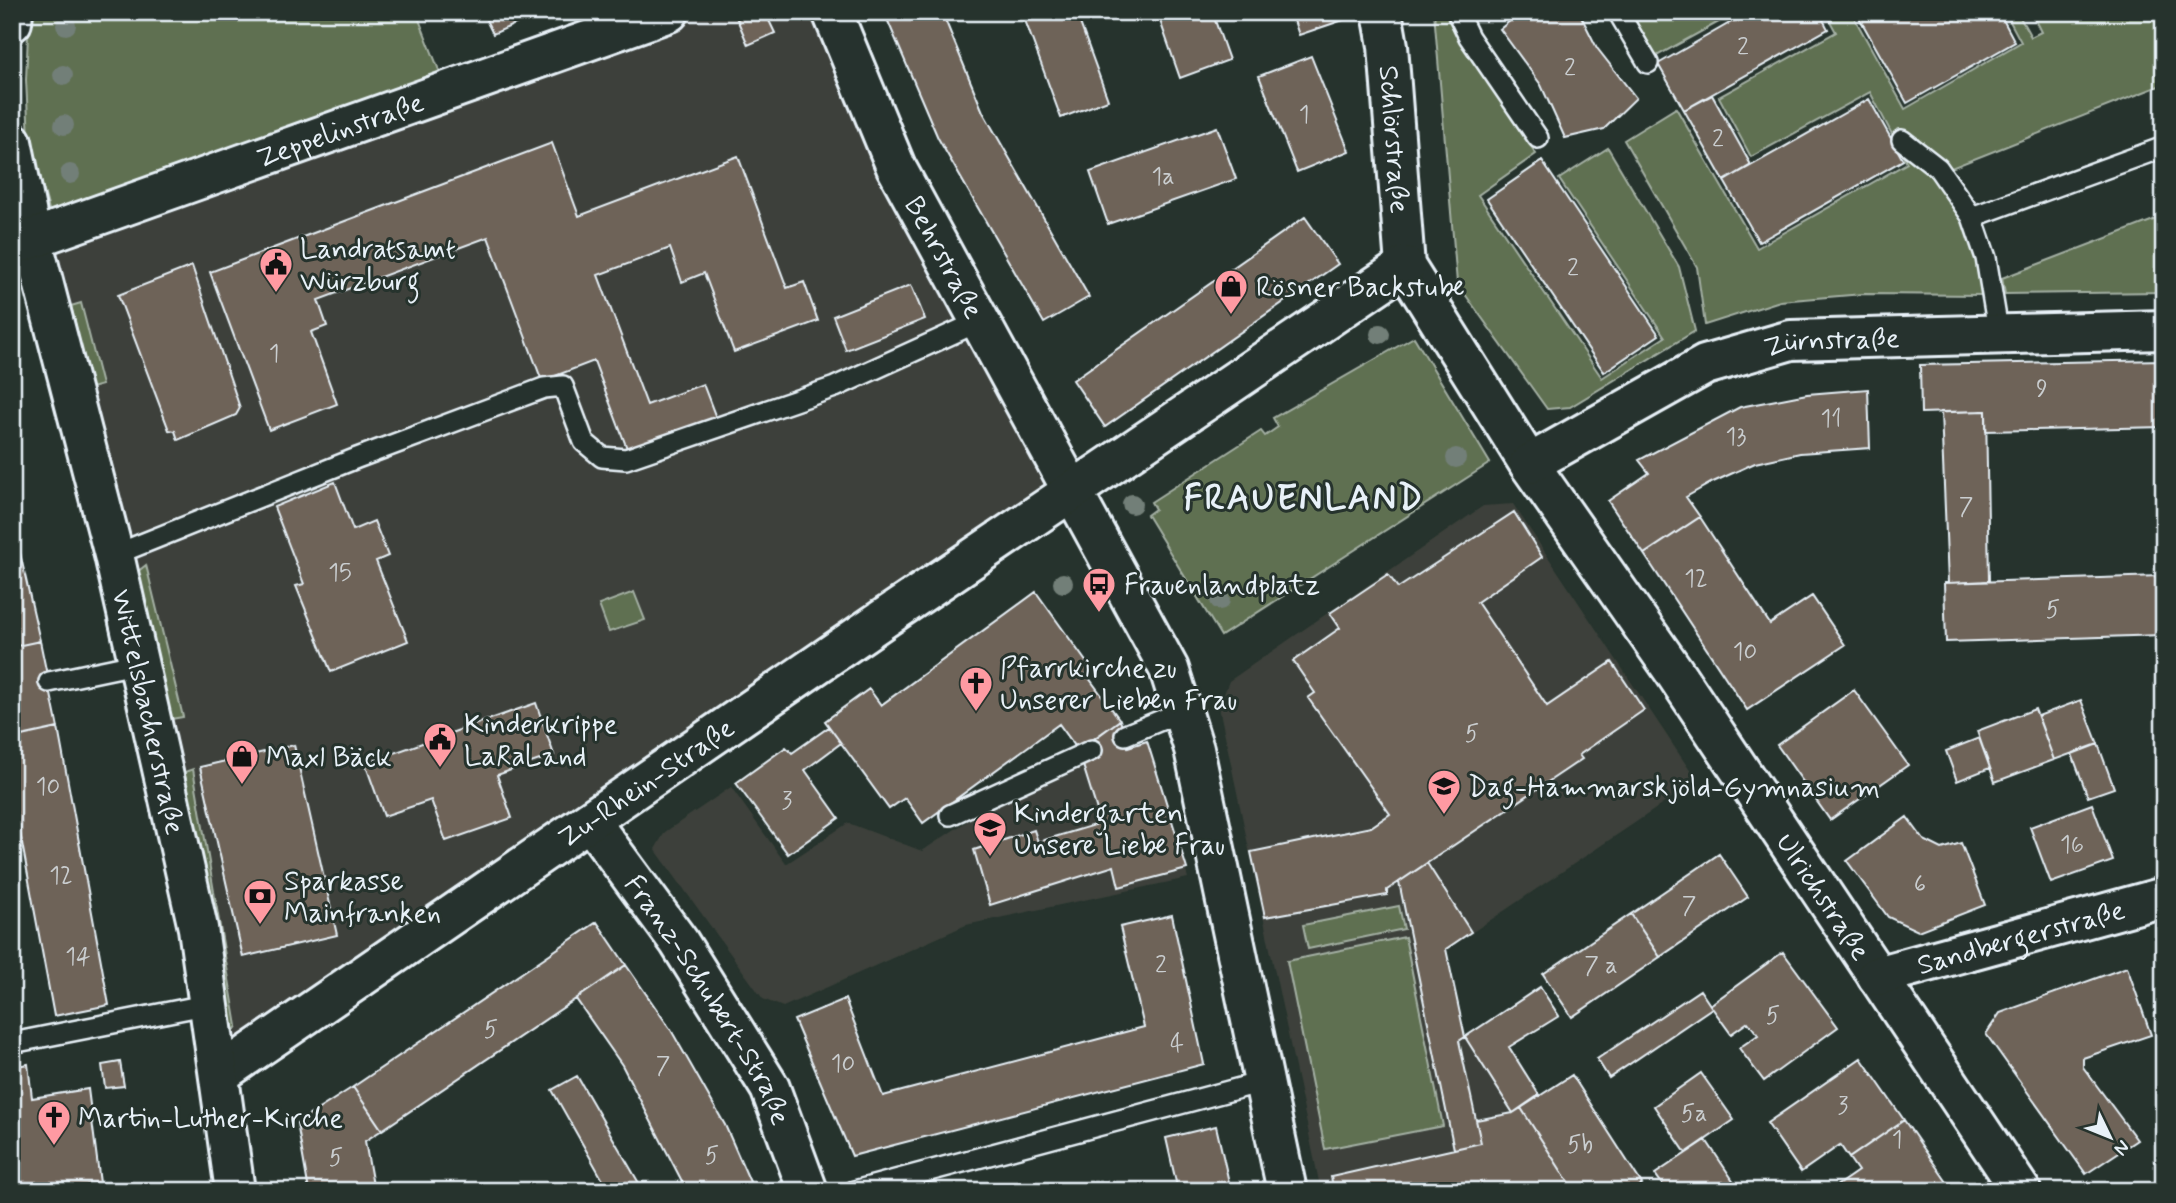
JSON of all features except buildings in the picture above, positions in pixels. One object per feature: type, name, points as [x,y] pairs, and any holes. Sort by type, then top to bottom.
[{"type":"street","points":[[12,23],[13,12]]},
{"type":"street","name":"Zeppelinstraße","points":[[22,242],[669,12]]},
{"type":"street","name":"Behrstraße","points":[[832,12],[896,167],[1072,492]]},
{"type":"street","name":"Schlörstraße","points":[[1382,12],[1388,46],[1405,266]]},
{"type":"street","name":"Wittelsbacherstraße","points":[[12,142],[22,242],[114,555],[198,928],[235,1191]]},
{"type":"street","points":[[1287,1191],[1266,1081],[1183,711],[1169,669],[1072,492],[1405,266],[1529,464]]},
{"type":"street","name":"Zürnstraße","points":[[1529,464],[1705,365],[1791,340],[2164,330]]},
{"type":"street","name":"Ulrichstraße","points":[[1529,464],[1673,670],[2021,1191]]},
{"type":"street","name":"Zu-Rhein-Straße","points":[[220,1074],[1072,492]]},
{"type":"street","name":"Franz-Schubert-Straße","points":[[590,821],[678,942],[770,1087],[808,1191]]},
{"type":"street","name":"Sandbergerstraße","points":[[1877,976],[2164,897]]},
{"type":"lane","points":[[1457,12],[1469,37],[1538,138]]},
{"type":"lane","points":[[1618,12],[1648,64]]},
{"type":"lane","points":[[1902,140],[1938,169],[1972,217],[1986,258],[1999,336]]},
{"type":"lane","points":[[1972,217],[2164,148]]},
{"type":"lane","points":[[114,555],[357,458],[544,388],[563,386],[584,442],[602,457],[626,459],[835,387],[980,321]]},
{"type":"lane","points":[[49,682],[140,663]]},
{"type":"lane","points":[[1125,735],[1183,711]]},
{"type":"lane","points":[[950,815],[1092,750]]},
{"type":"lane","points":[[12,1043],[210,1004]]},
{"type":"lane","points":[[854,1191],[1266,1081]]},
{"type":"shaded area","points":[[682,12],[829,12],[1069,491],[216,1073],[28,245]]},
{"type":"shaded area","name":"Dag-Hammarskjöld-Gymnasium","points":[[1513,504],[1697,781],[1446,950],[1465,1037],[1513,1112],[1521,1108],[1574,1191],[1321,1191],[1219,707],[1229,681],[1483,506]]},
{"type":"shaded area","name":"Kindergarten Unsere Liebe Frau","points":[[1120,720],[1128,747],[1147,741],[1188,878],[966,925],[783,1007],[763,999],[655,849],[665,832],[731,787],[786,864],[848,823],[922,851]]},
{"type":"green space","points":[[29,12],[416,12],[442,78],[50,213],[29,138],[26,80]]},
{"type":"green space","points":[[1434,12],[1449,12],[1463,40],[1536,154],[1478,195],[1602,378],[1665,337],[1559,179],[1608,148],[1679,267],[1695,331],[1570,407],[1547,409],[1457,283]]},
{"type":"green space","points":[[1631,12],[1737,12],[1655,57]]},
{"type":"green space","points":[[1825,12],[1851,12],[1905,109],[2021,42],[2005,12],[2017,12],[2031,37],[2041,32],[2031,12],[2164,12],[2164,84],[1951,168],[1977,238],[1984,295],[1863,294],[1780,301],[1705,325],[1697,267],[1624,140],[1676,108],[1757,248],[1907,163],[1870,92],[1751,157],[1719,97],[1836,32]]},
{"type":"green space","points":[[2164,216],[2164,292],[2005,294],[2002,278]]},
{"type":"green space","points":[[81,303],[102,385],[91,388],[71,306]]},
{"type":"green space","points":[[1414,337],[1490,463],[1221,636],[1147,515],[1155,509],[1151,502],[1261,431],[1265,436],[1278,427],[1273,418]]},
{"type":"green space","points":[[146,565],[183,717],[171,719],[136,573]]},
{"type":"green space","points":[[634,592],[645,620],[609,632],[599,605]]},
{"type":"green space","points":[[193,769],[237,1026],[234,1031],[229,1025],[182,773]]},
{"type":"green space","points":[[1399,906],[1404,929],[1308,949],[1303,925]]},
{"type":"green space","points":[[1405,937],[1443,1126],[1325,1149],[1287,961]]},
{"type":"place","name":"Landratsamt Würzburg","points":[[276,294]]},
{"type":"place","name":"Rösner Backstube","points":[[1231,316]]},
{"type":"place","name":"Frauenlandplatz","points":[[1099,614]]},
{"type":"place","name":"Pfarrkirche zu Unserer Lieben Frau","points":[[976,713]]},
{"type":"place","name":"Kinderkrippe LaRaLand","points":[[440,769]]},
{"type":"place","name":"Maxl Bäck","points":[[242,786]]},
{"type":"place","name":"Dag-Hammarskjöld-Gymnasium","points":[[1444,816]]},
{"type":"place","name":"Kindergarten Unsere Liebe Frau","points":[[990,858]]},
{"type":"place","name":"Sparkasse Mainfranken","points":[[260,926]]},
{"type":"place","name":"Martin-Luther-Kirche","points":[[54,1147]]},
{"type":"district","name":"FRAUENLAND","points":[[1304,497]]}]
